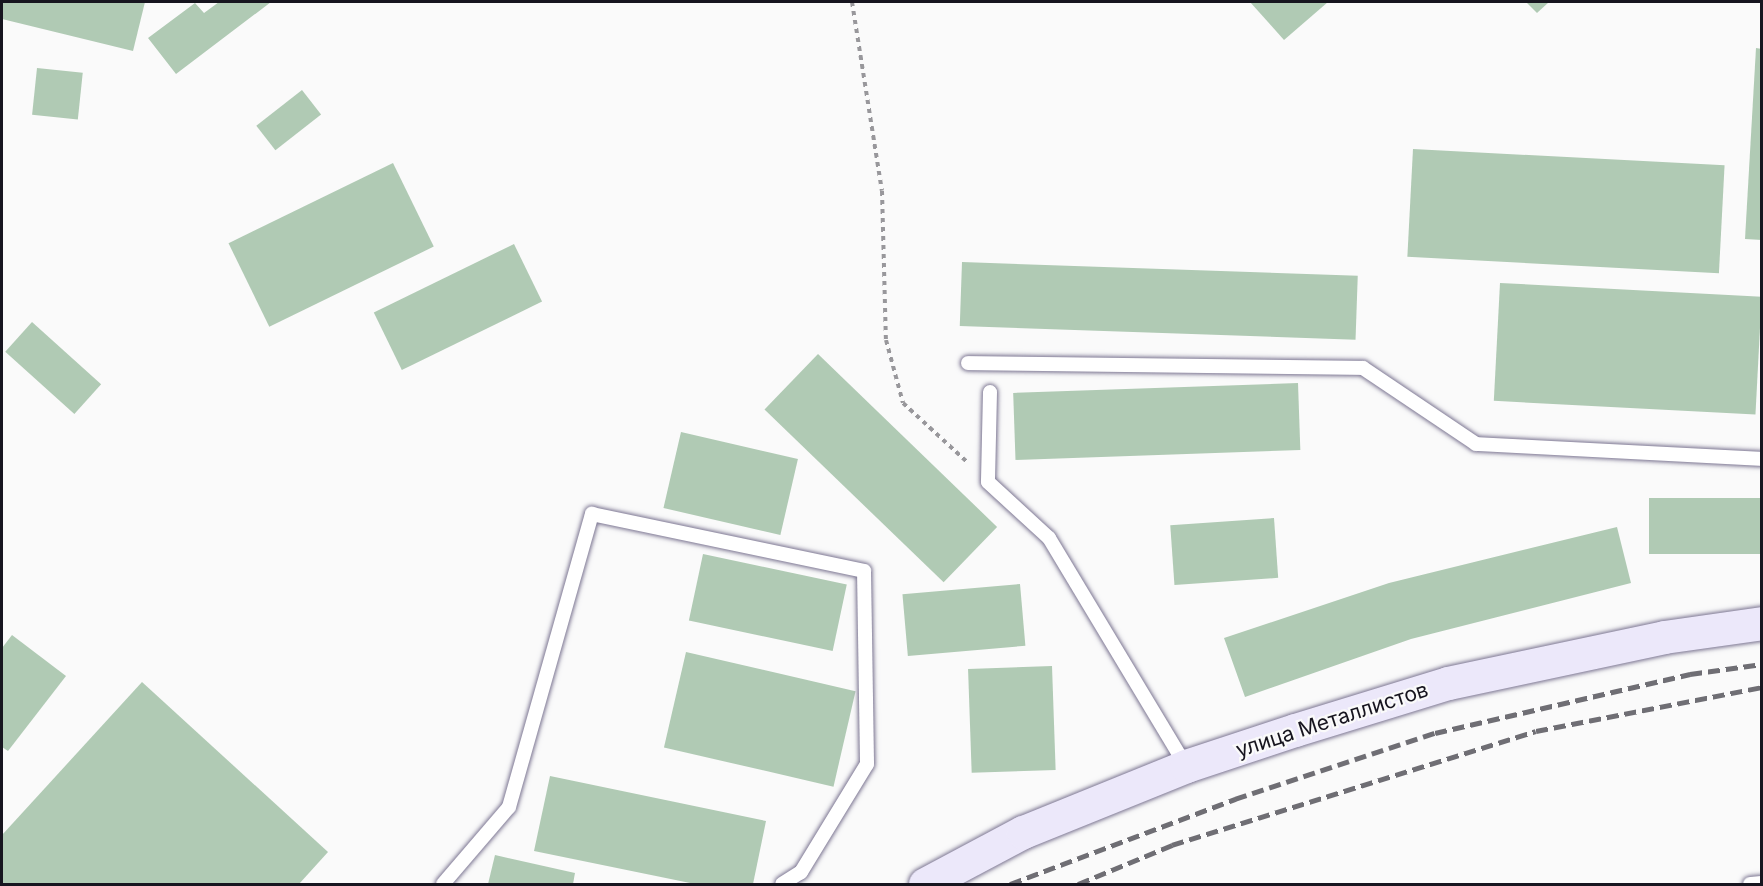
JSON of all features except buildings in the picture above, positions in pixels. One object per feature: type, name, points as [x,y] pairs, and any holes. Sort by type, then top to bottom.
[{"type":"main road","name":"улица Металлистов","points":[[925,885],[1023,832],[1186,766],[1448,683],[1664,637],[1761,623]]},
{"type":"lane","points":[[968,363],[1363,368],[1476,444],[1761,459]]},
{"type":"lane","points":[[990,392],[988,482],[1049,538],[1186,766]]},
{"type":"lane","points":[[443,885],[509,807],[592,513],[864,571],[867,764],[801,872],[782,885]]},
{"type":"lane","points":[[1750,885],[1761,883]]},
{"type":"path","points":[[852,2],[882,191],[886,340],[903,403],[988,482]]},
{"type":"railway","points":[[1010,884],[1235,799],[1435,733],[1690,674],[1762,664]]},
{"type":"railway","points":[[1078,884],[1172,845],[1536,731],[1762,687]]}]
